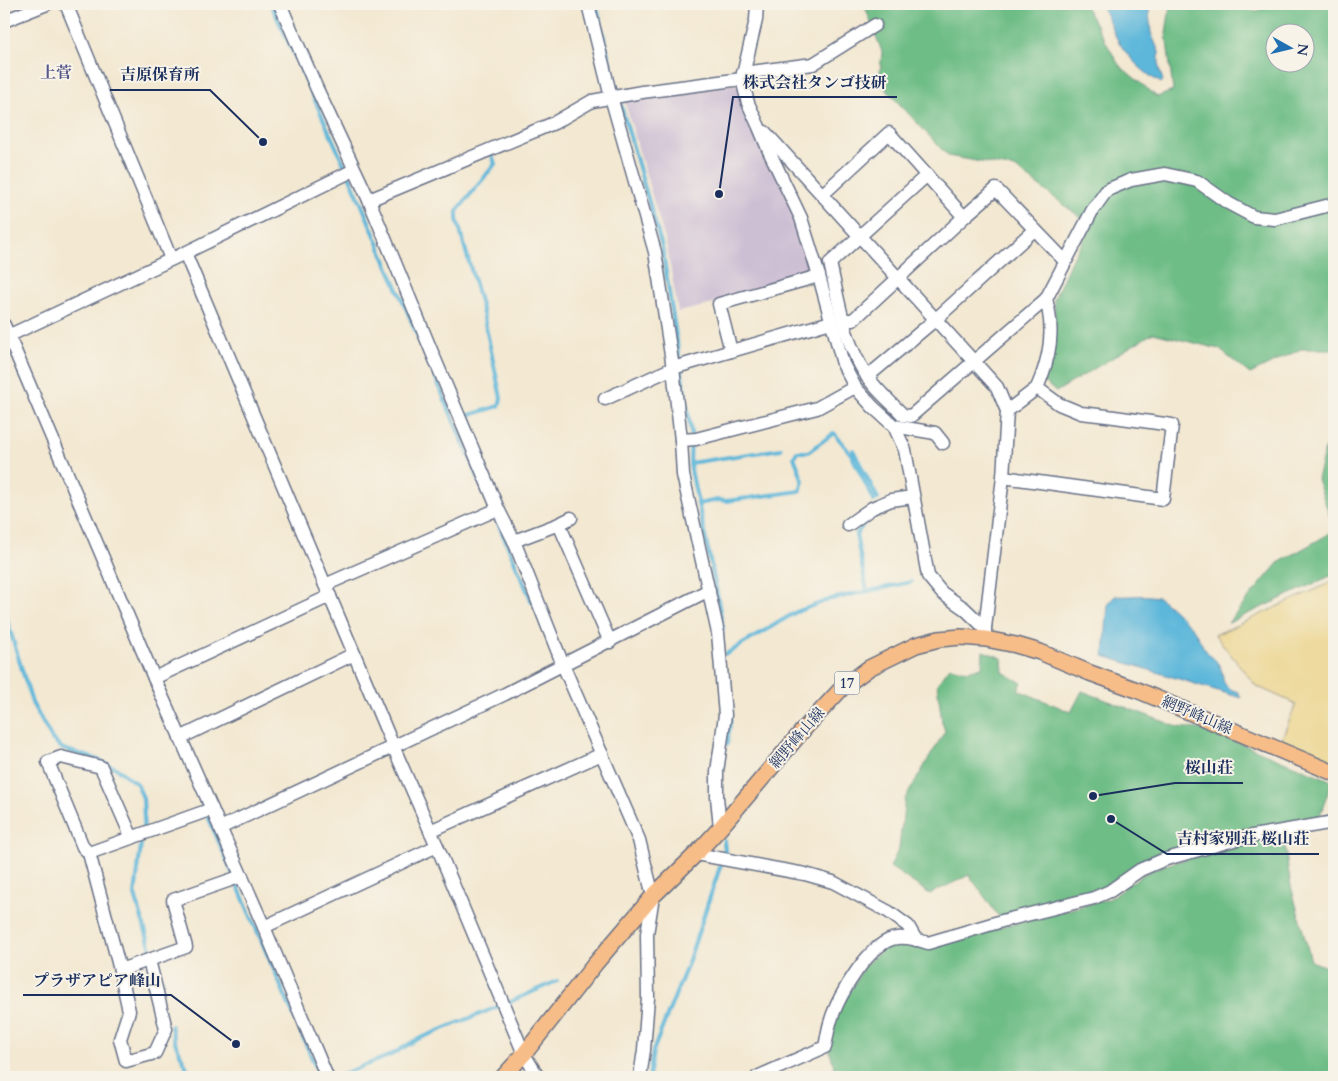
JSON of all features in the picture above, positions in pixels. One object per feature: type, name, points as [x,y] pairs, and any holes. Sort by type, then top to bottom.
[{"type":"main road","name":"網野峰山線","points":[[503,1077],[653,896],[720,828],[804,729],[842,688],[868,668],[916,645],[939,639],[985,633],[1040,652],[1136,690],[1334,773]]},
{"type":"street","points":[[4,21],[47,4]]},
{"type":"street","points":[[66,4],[171,259]]},
{"type":"street","points":[[280,4],[369,200],[498,509],[514,541],[563,665],[640,840],[653,896],[647,934],[648,998],[640,1077]]},
{"type":"street","points":[[588,4],[610,97],[655,252],[673,368],[682,440],[683,475],[718,633],[725,715],[717,772],[720,828]]},
{"type":"street","points":[[757,4],[756,20],[743,76],[748,103],[802,218],[819,276],[837,321],[867,378],[903,415],[911,416],[1046,298],[1092,211],[1108,190],[1131,180],[1165,174],[1197,181],[1228,203],[1254,217],[1274,219],[1334,204]]},
{"type":"street","points":[[369,200],[554,123],[592,100],[812,64],[875,25]]},
{"type":"street","points":[[760,127],[997,387],[1007,411],[1003,477],[985,633]]},
{"type":"street","points":[[822,195],[890,133],[964,216]]},
{"type":"street","points":[[327,1077],[242,876],[9,353],[6,331],[184,253],[354,170]]},
{"type":"street","points":[[927,175],[830,263],[837,321],[843,364],[855,387],[894,426],[904,450],[928,576],[942,593],[965,609],[985,633]]},
{"type":"street","points":[[605,399],[673,368],[837,321],[853,320],[964,216],[996,189],[1065,261]]},
{"type":"street","points":[[867,378],[936,320],[1034,230]]},
{"type":"street","points":[[184,253],[524,1054],[538,1077]]},
{"type":"street","points":[[731,351],[718,304],[819,276]]},
{"type":"street","points":[[1007,411],[1037,388],[1044,370],[1048,354],[1050,330],[1046,298]]},
{"type":"street","points":[[682,440],[696,439],[817,408],[855,387]]},
{"type":"street","points":[[1003,477],[1163,499],[1172,425],[1081,414],[1059,404],[1037,388]]},
{"type":"street","points":[[894,426],[934,433],[943,443]]},
{"type":"street","points":[[848,525],[872,508],[891,500],[913,497]]},
{"type":"street","points":[[154,678],[498,509]]},
{"type":"street","points":[[514,541],[571,518]]},
{"type":"street","points":[[559,524],[610,642]]},
{"type":"street","points":[[220,828],[505,694],[709,590]]},
{"type":"street","points":[[180,738],[354,654]]},
{"type":"street","points":[[430,831],[602,754]]},
{"type":"street","points":[[132,838],[101,768],[61,757],[48,762],[83,847],[89,853],[120,970],[129,1011],[120,1040],[126,1061],[155,1053],[166,1030],[149,960]]},
{"type":"street","points":[[89,853],[212,809]]},
{"type":"street","points":[[757,1077],[825,1046],[831,1019],[842,993],[863,962],[883,943],[897,938],[928,943],[1002,921],[1094,898],[1110,891],[1140,870],[1163,860],[1232,840],[1334,822]]},
{"type":"street","points":[[264,927],[437,846]]},
{"type":"street","points":[[696,854],[805,874],[833,882],[889,912],[908,926],[916,940]]},
{"type":"street","points":[[120,970],[186,947],[173,900],[242,876]]},
{"type":"shaded area","points":[[733,84],[739,88],[799,220],[814,269],[811,274],[713,304],[678,312],[667,247],[624,99]]},
{"type":"green space","points":[[864,4],[1084,4],[1119,65],[1157,97],[1173,91],[1166,33],[1170,6],[1202,4],[1258,11],[1264,4],[1334,4],[1334,349],[1301,349],[1250,374],[1219,349],[1153,333],[1056,392],[1044,382],[1055,331],[1054,299],[1071,261],[1092,226],[1015,168],[948,156],[879,82],[882,52]]},
{"type":"green space","points":[[1334,427],[1334,528],[1317,479],[1330,430]]},
{"type":"green space","points":[[1334,531],[1334,575],[1228,623],[1278,563]]},
{"type":"green space","points":[[983,651],[1002,658],[1003,672],[1022,683],[1018,690],[1071,712],[1082,691],[1178,727],[1208,730],[1332,781],[1318,821],[1236,834],[1142,860],[1108,886],[1029,911],[999,917],[969,875],[930,894],[890,867],[899,848],[905,799],[945,731],[937,684],[950,667],[968,671],[982,667]]},
{"type":"green space","points":[[1283,836],[1291,886],[1311,961],[1334,970],[1334,1077],[837,1077],[829,1049],[834,1020],[865,965],[886,947],[897,943],[930,947],[1109,899],[1142,875],[1162,866],[1232,846]]},
{"type":"sand","points":[[1334,581],[1333,762],[1281,741],[1296,704],[1256,686],[1215,635]]},
{"type":"water","points":[[1099,4],[1150,4],[1151,33],[1159,52],[1159,68],[1163,81],[1161,83],[1147,74],[1129,56],[1119,42]]},
{"type":"water","points":[[1115,596],[1152,596],[1164,602],[1194,630],[1206,651],[1220,666],[1224,683],[1238,692],[1241,698],[1104,656],[1108,603]]},
{"type":"waterway","points":[[271,4],[352,182],[482,487]]},
{"type":"waterway","points":[[596,4],[616,88],[662,247],[691,432],[690,465],[723,629]]},
{"type":"waterway","points":[[463,417],[499,406],[501,398],[482,309],[457,219],[457,211],[495,164],[492,155]]},
{"type":"waterway","points":[[698,504],[800,491],[803,481],[794,457],[797,452],[808,452],[834,433],[851,454],[874,501]]},
{"type":"waterway","points":[[690,463],[781,449]]},
{"type":"waterway","points":[[853,450],[878,499]]},
{"type":"waterway","points":[[494,514],[532,602]]},
{"type":"waterway","points":[[867,591],[856,535],[869,516]]},
{"type":"waterway","points":[[726,654],[796,612],[831,599],[911,582]]},
{"type":"waterway","points":[[4,610],[32,703],[52,739],[63,749],[96,759],[116,768],[137,784],[143,798],[144,819],[135,895],[153,956]]},
{"type":"waterway","points":[[727,744],[731,711]]},
{"type":"waterway","points":[[200,798],[320,1077]]},
{"type":"waterway","points":[[649,1077],[653,1051],[687,966],[725,852],[724,841]]},
{"type":"waterway","points":[[335,1077],[391,1055],[416,1040],[557,981]]},
{"type":"waterway","points":[[171,1026],[174,1040],[191,1077]]},
{"type":"place","name":"吉原保育所","points":[[263,142]]},
{"type":"place","name":"株式会社タンゴ技研","points":[[719,194]]},
{"type":"place","name":"桜山荘","points":[[1093,796]]},
{"type":"place","name":"吉村家別荘 桜山荘","points":[[1111,819]]},
{"type":"place","name":"プラザアピア峰山","points":[[236,1044]]},
{"type":"district","name":"上菅","points":[[56,73]]}]
